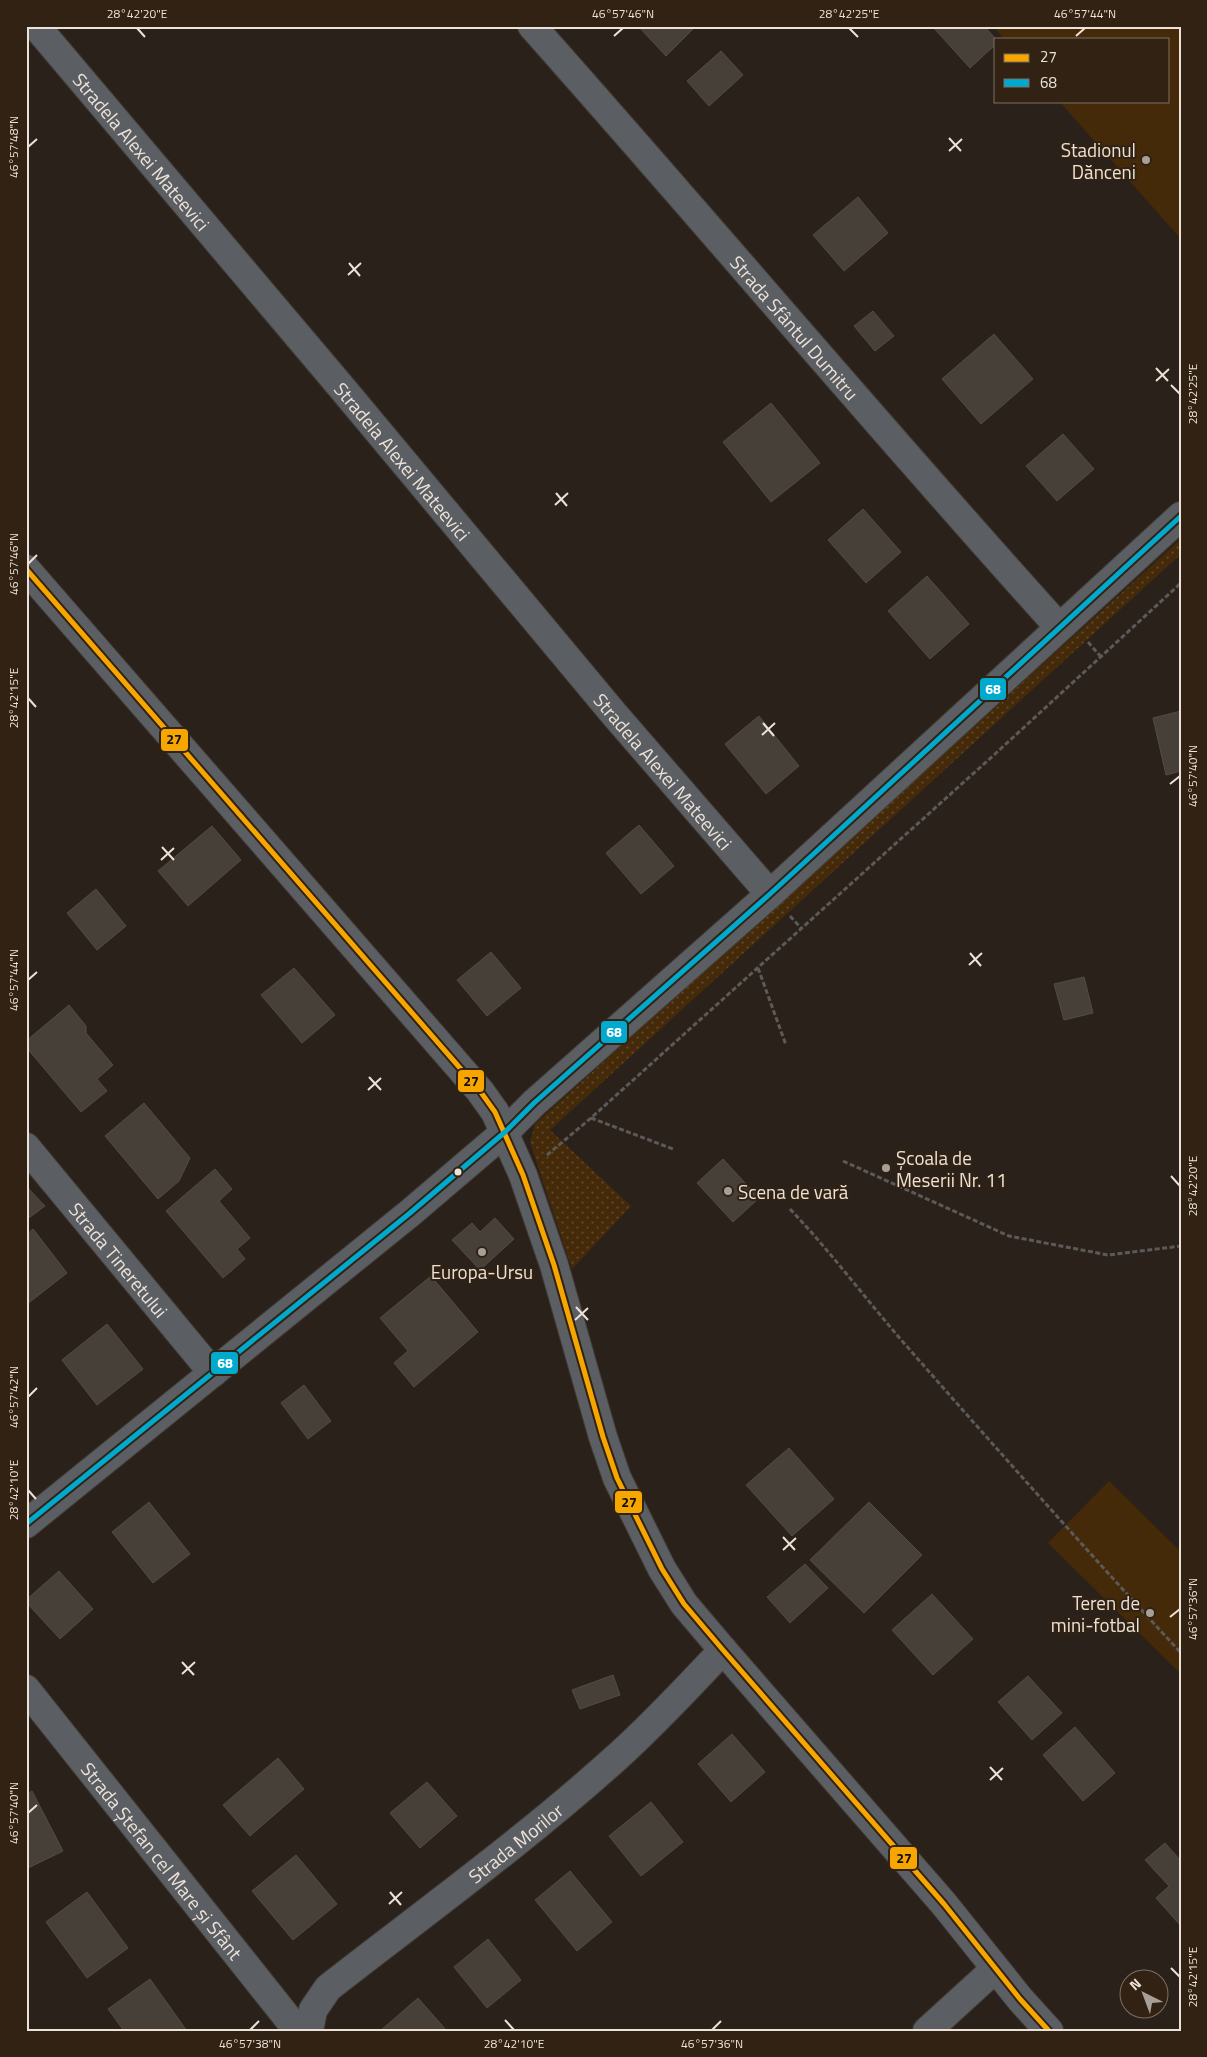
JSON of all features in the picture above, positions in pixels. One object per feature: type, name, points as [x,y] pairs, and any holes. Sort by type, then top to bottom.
[{"type":"street","name":"Stradela Alexei Mateevici","points":[[36,26],[614,714],[770,894]]},
{"type":"street","name":"Strada Sfântul Dumitru","points":[[532,26],[678,190],[880,427],[1059,627]]},
{"type":"street","points":[[26,1524],[410,1213],[505,1132],[534,1103],[770,894],[1181,516]]},
{"type":"street","points":[[26,569],[480,1091],[495,1112],[523,1175],[554,1265],[603,1437],[617,1478],[662,1569],[684,1604],[722,1650],[944,1904],[995,1969],[1049,2031]]},
{"type":"street","name":"Strada Tineretului","points":[[26,1147],[213,1373]]},
{"type":"street","name":"Strada Morilor","points":[[309,2031],[313,2010],[328,1988],[544,1819],[617,1758],[722,1650]]},
{"type":"street","name":"Strada Ștefan cel Mare și Sfânt","points":[[26,1689],[298,2031]]},
{"type":"street","points":[[927,2031],[995,1969]]},
{"type":"path","points":[[523,1175],[591,1118],[758,968],[1181,583]]},
{"type":"path","points":[[758,968],[786,1045]]},
{"type":"path","points":[[591,1118],[673,1150]]},
{"type":"path","points":[[843,1161],[1009,1236],[1108,1255],[1181,1246]]},
{"type":"path","points":[[790,1209],[810,1230],[867,1301],[1038,1496],[1181,1654]]},
{"type":"shaded area","name":"Stadionul Dănceni","points":[[993,26],[1181,26],[1181,239],[1060,102],[1170,102],[1170,38],[1003,38]]},
{"type":"shaded area","points":[[1181,539],[1181,554],[550,1130],[631,1206],[572,1269],[530,1142],[535,1124]]},
{"type":"shaded area","name":"Teren de mini-fotbal","points":[[1109,1481],[1181,1552],[1181,1674],[1048,1543]]},
{"type":"building","points":[[638,26],[696,26],[666,56]]},
{"type":"building","points":[[932,26],[984,26],[995,38],[994,46],[970,68]]},
{"type":"building","points":[[721,51],[743,75],[709,106],[687,81]]},
{"type":"building","points":[[858,197],[888,233],[844,271],[813,235]]},
{"type":"building","points":[[873,311],[894,336],[875,351],[854,326]]},
{"type":"building","points":[[994,334],[1033,379],[981,424],[942,379]]},
{"type":"building","points":[[771,403],[820,463],[771,502],[723,442]]},
{"type":"building","points":[[1063,434],[1094,469],[1057,501],[1026,466]]},
{"type":"building","points":[[863,509],[901,552],[866,583],[828,540]]},
{"type":"building","points":[[927,576],[969,624],[930,659],[888,611]]},
{"type":"building","points":[[1181,711],[1181,771],[1166,775],[1153,718]]},
{"type":"building","points":[[759,716],[799,766],[766,794],[725,744]]},
{"type":"building","points":[[639,825],[674,866],[641,894],[606,853]]},
{"type":"building","points":[[212,826],[241,860],[188,906],[158,871]]},
{"type":"building","points":[[96,889],[126,926],[97,950],[67,913]]},
{"type":"building","points":[[491,952],[521,988],[487,1016],[457,980]]},
{"type":"building","points":[[294,968],[335,1015],[302,1043],[261,995]]},
{"type":"building","points":[[1084,977],[1093,1013],[1064,1020],[1054,984]]},
{"type":"building","points":[[69,1005],[86,1026],[86,1033],[113,1065],[97,1079],[107,1091],[81,1112],[26,1047],[26,1041]]},
{"type":"building","points":[[144,1103],[190,1158],[179,1181],[158,1199],[105,1136]]},
{"type":"building","name":"Scena de vară","points":[[723,1159],[759,1198],[733,1222],[697,1183]]},
{"type":"building","points":[[215,1169],[232,1189],[219,1201],[250,1238],[237,1249],[245,1259],[223,1278],[166,1211]]},
{"type":"building","points":[[26,1186],[45,1206],[26,1220]]},
{"type":"building","points":[[495,1218],[514,1239],[480,1270],[452,1240],[472,1223],[480,1232]]},
{"type":"building","points":[[33,1229],[67,1273],[26,1305],[26,1235]]},
{"type":"building","points":[[431,1276],[478,1332],[414,1387],[394,1363],[408,1351],[380,1318]]},
{"type":"building","points":[[107,1324],[143,1369],[97,1405],[62,1360]]},
{"type":"building","points":[[304,1385],[331,1421],[308,1439],[281,1403]]},
{"type":"building","points":[[789,1448],[834,1499],[792,1536],[746,1485]]},
{"type":"building","points":[[149,1502],[190,1554],[153,1583],[112,1532]]},
{"type":"building","points":[[869,1502],[922,1555],[864,1613],[810,1560]]},
{"type":"building","points":[[805,1564],[828,1588],[790,1623],[767,1597]]},
{"type":"building","points":[[59,1571],[93,1609],[60,1639],[26,1602]]},
{"type":"building","points":[[932,1594],[973,1639],[933,1675],[892,1630]]},
{"type":"building","points":[[613,1675],[620,1695],[580,1709],[572,1690]]},
{"type":"building","points":[[1028,1676],[1062,1713],[1032,1740],[998,1702]]},
{"type":"building","points":[[1075,1727],[1115,1773],[1083,1801],[1043,1755]]},
{"type":"building","points":[[732,1734],[765,1772],[731,1802],[698,1764]]},
{"type":"building","points":[[278,1758],[304,1789],[250,1836],[223,1805]]},
{"type":"building","points":[[427,1782],[457,1816],[420,1848],[390,1813]]},
{"type":"building","points":[[32,1791],[63,1851],[26,1869],[26,1795]]},
{"type":"building","points":[[651,1802],[683,1842],[641,1876],[609,1836]]},
{"type":"building","points":[[1165,1843],[1181,1861],[1181,1926],[1156,1898],[1169,1886],[1145,1860]]},
{"type":"building","points":[[296,1855],[337,1904],[293,1940],[252,1891]]},
{"type":"building","points":[[570,1871],[612,1922],[577,1951],[535,1900]]},
{"type":"building","points":[[87,1892],[128,1948],[87,1978],[46,1922]]},
{"type":"building","points":[[488,1939],[521,1980],[487,2008],[454,1967]]},
{"type":"building","points":[[150,1979],[187,2031],[124,2031],[108,2009]]},
{"type":"building","points":[[418,1998],[447,2031],[380,2031]]},
{"type":"transit line","name":"68","points":[[26,1524],[410,1213],[505,1132],[534,1103],[770,894],[1181,516]]},
{"type":"transit line","name":"27","points":[[26,569],[480,1091],[495,1112],[523,1175],[554,1265],[603,1437],[617,1478],[662,1569],[684,1604],[944,1904],[1020,1999],[1049,2031]]},
{"type":"place","name":"Stadionul Dănceni","points":[[1146,160]]},
{"type":"place","name":"Şcoala de Meserii Nr. 11","points":[[886,1168]]},
{"type":"place","name":"Scena de vară","points":[[728,1191]]},
{"type":"place","name":"Europa-Ursu","points":[[482,1252]]},
{"type":"place","name":"Teren de mini-fotbal","points":[[1150,1613]]}]
